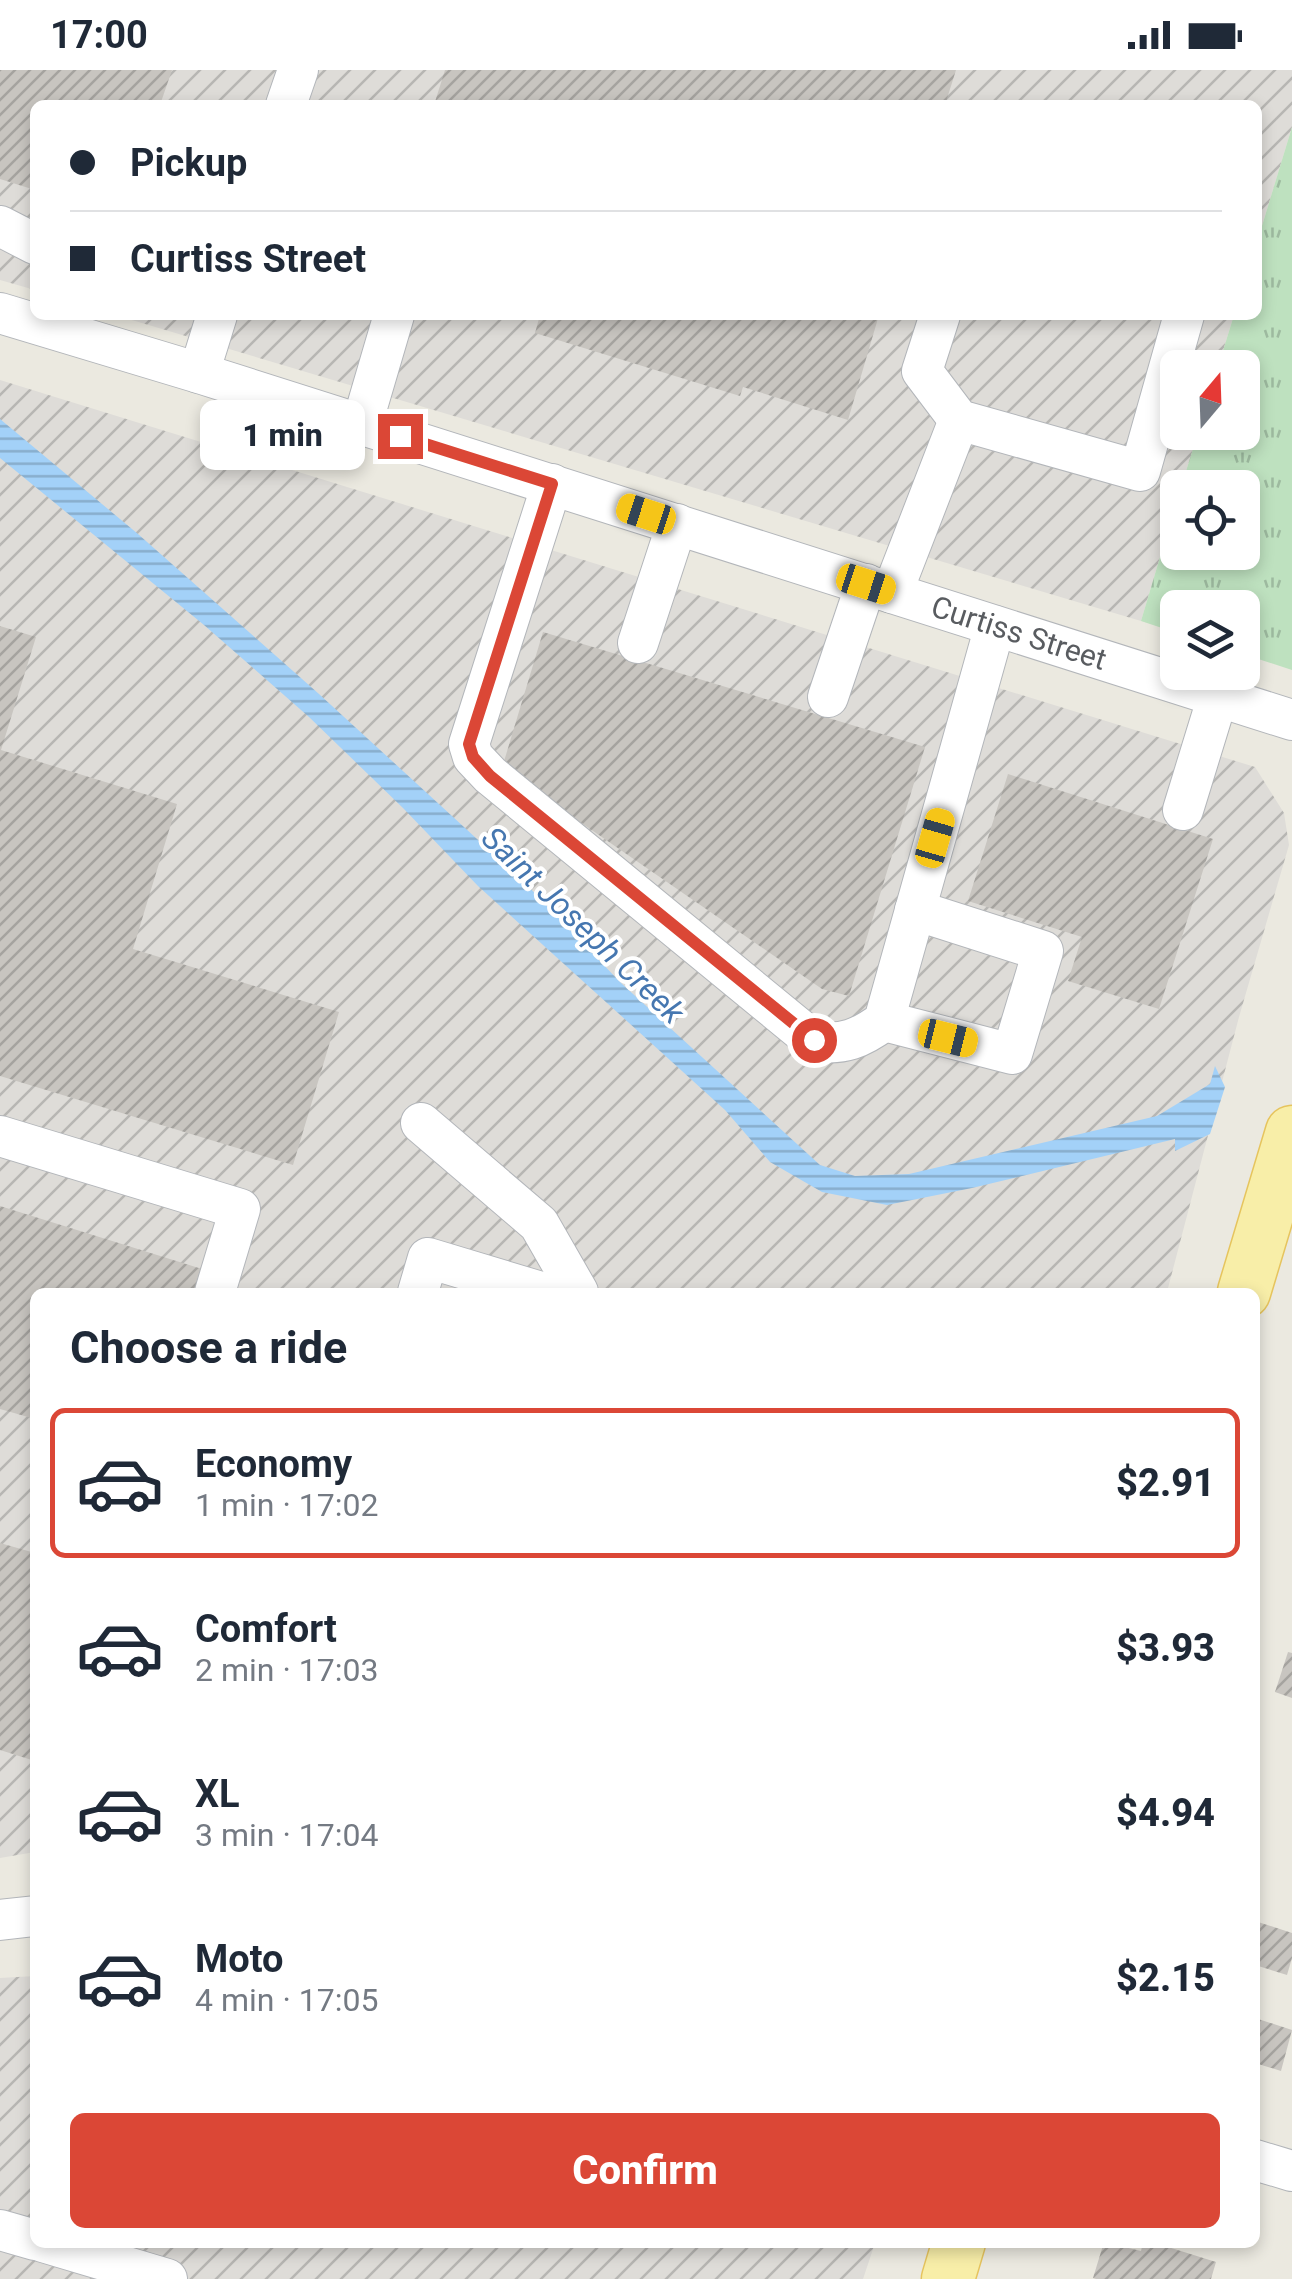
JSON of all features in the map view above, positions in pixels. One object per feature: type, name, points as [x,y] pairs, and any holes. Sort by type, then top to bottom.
[{"type":"main road","points":[[1245,1288],[1292,1132]]},
{"type":"main road","points":[[948,2279],[957,2248]]},
{"type":"street","points":[[288,100],[298,70]]},
{"type":"street","points":[[0,226],[30,241]]},
{"type":"street","name":"Curtiss Street","points":[[0,313],[30,318]]},
{"type":"street","name":"Curtiss Street","points":[[44,320],[89,327],[198,372],[1292,720]]},
{"type":"street","points":[[198,372],[215,320]]},
{"type":"street","points":[[362,424],[393,320]]},
{"type":"street","points":[[938,320],[922,372],[959,420],[1140,471],[1183,320]]},
{"type":"street","points":[[828,697],[959,420]]},
{"type":"street","points":[[552,484],[469,744],[473,757],[490,776],[814,1040],[847,1042],[884,1021],[995,626]]},
{"type":"street","points":[[638,643],[678,524]]},
{"type":"street","points":[[1183,810],[1218,696]]},
{"type":"street","points":[[884,1021],[1012,1054],[1043,951],[916,910]]},
{"type":"street","points":[[421,1123],[538,1224],[576,1288]]},
{"type":"street","points":[[0,1136],[240,1208],[215,1288]]},
{"type":"street","points":[[419,1288],[428,1258],[528,1288]]},
{"type":"street","points":[[0,1920],[30,1917]]},
{"type":"street","points":[[1260,2161],[1292,2170]]},
{"type":"street","points":[[0,2230],[30,2239]]},
{"type":"street","points":[[63,2248],[167,2279]]},
{"type":"shaded area","points":[[0,70],[1292,70],[1292,127],[1262,226],[1262,100],[30,100],[30,289],[0,280]]},
{"type":"shaded area","points":[[132,320],[1232,320],[1223,350],[1160,350],[1160,450],[1193,450],[1186,470],[1160,470],[1160,557],[1141,621]]},
{"type":"shaded area","points":[[0,380],[1255,767],[1284,813],[1289,845],[1168,1288],[30,1288],[30,1853],[0,1858]]},
{"type":"shaded area","points":[[30,1976],[30,2248],[873,2248],[863,2279],[0,2279],[0,1978]]},
{"type":"green space","points":[[1292,127],[1292,670],[1260,660],[1260,590],[1160,590],[1160,627],[1141,621],[1160,557],[1160,570],[1260,570],[1260,470],[1186,470],[1193,450],[1260,450],[1260,350],[1223,350],[1232,320],[1262,320],[1262,226]]},
{"type":"water","points":[[0,419],[138,534],[319,694],[524,882],[621,983],[820,1165],[855,1176],[909,1174],[1157,1116],[1210,1084],[1215,1066],[1225,1087],[1210,1134],[1175,1151],[1175,1139],[887,1205],[822,1192],[770,1162],[725,1110],[478,886],[309,717],[204,625],[0,458]]},
{"type":"building","points":[[0,70],[172,70],[162,100],[30,100],[30,188],[0,179]]},
{"type":"building","points":[[445,70],[956,70],[947,100],[436,100]]},
{"type":"building","points":[[539,320],[878,320],[848,420],[743,387],[740,396],[535,333]]},
{"type":"building","points":[[0,626],[36,637],[1,750],[177,804],[133,949],[339,1012],[293,1165],[0,1076]]},
{"type":"building","points":[[543,632],[925,747],[849,996],[822,989],[502,768]]},
{"type":"building","points":[[1008,774],[1213,839],[1159,1009],[1068,981],[1082,937],[968,901]]},
{"type":"building","points":[[0,1206],[202,1269],[196,1288],[30,1288],[30,1418],[0,1409]]},
{"type":"building","points":[[0,1543],[30,1552],[30,1759],[0,1750]]},
{"type":"building","points":[[1288,1652],[1292,1653],[1292,1698],[1275,1692]]},
{"type":"building","points":[[1260,1923],[1292,1933],[1287,1975],[1260,1967]]},
{"type":"building","points":[[1260,2020],[1292,2030],[1281,2071],[1260,2065]]},
{"type":"building","points":[[1102,2248],[1141,2251],[1171,2248],[1216,2262],[1211,2279],[1093,2278]]},
{"type":"route","points":[[400,436],[552,484],[469,744],[473,757],[490,776],[814,1040]]},
{"type":"water label","name":"Saint Joseph Creek","points":[[583,925]]}]
